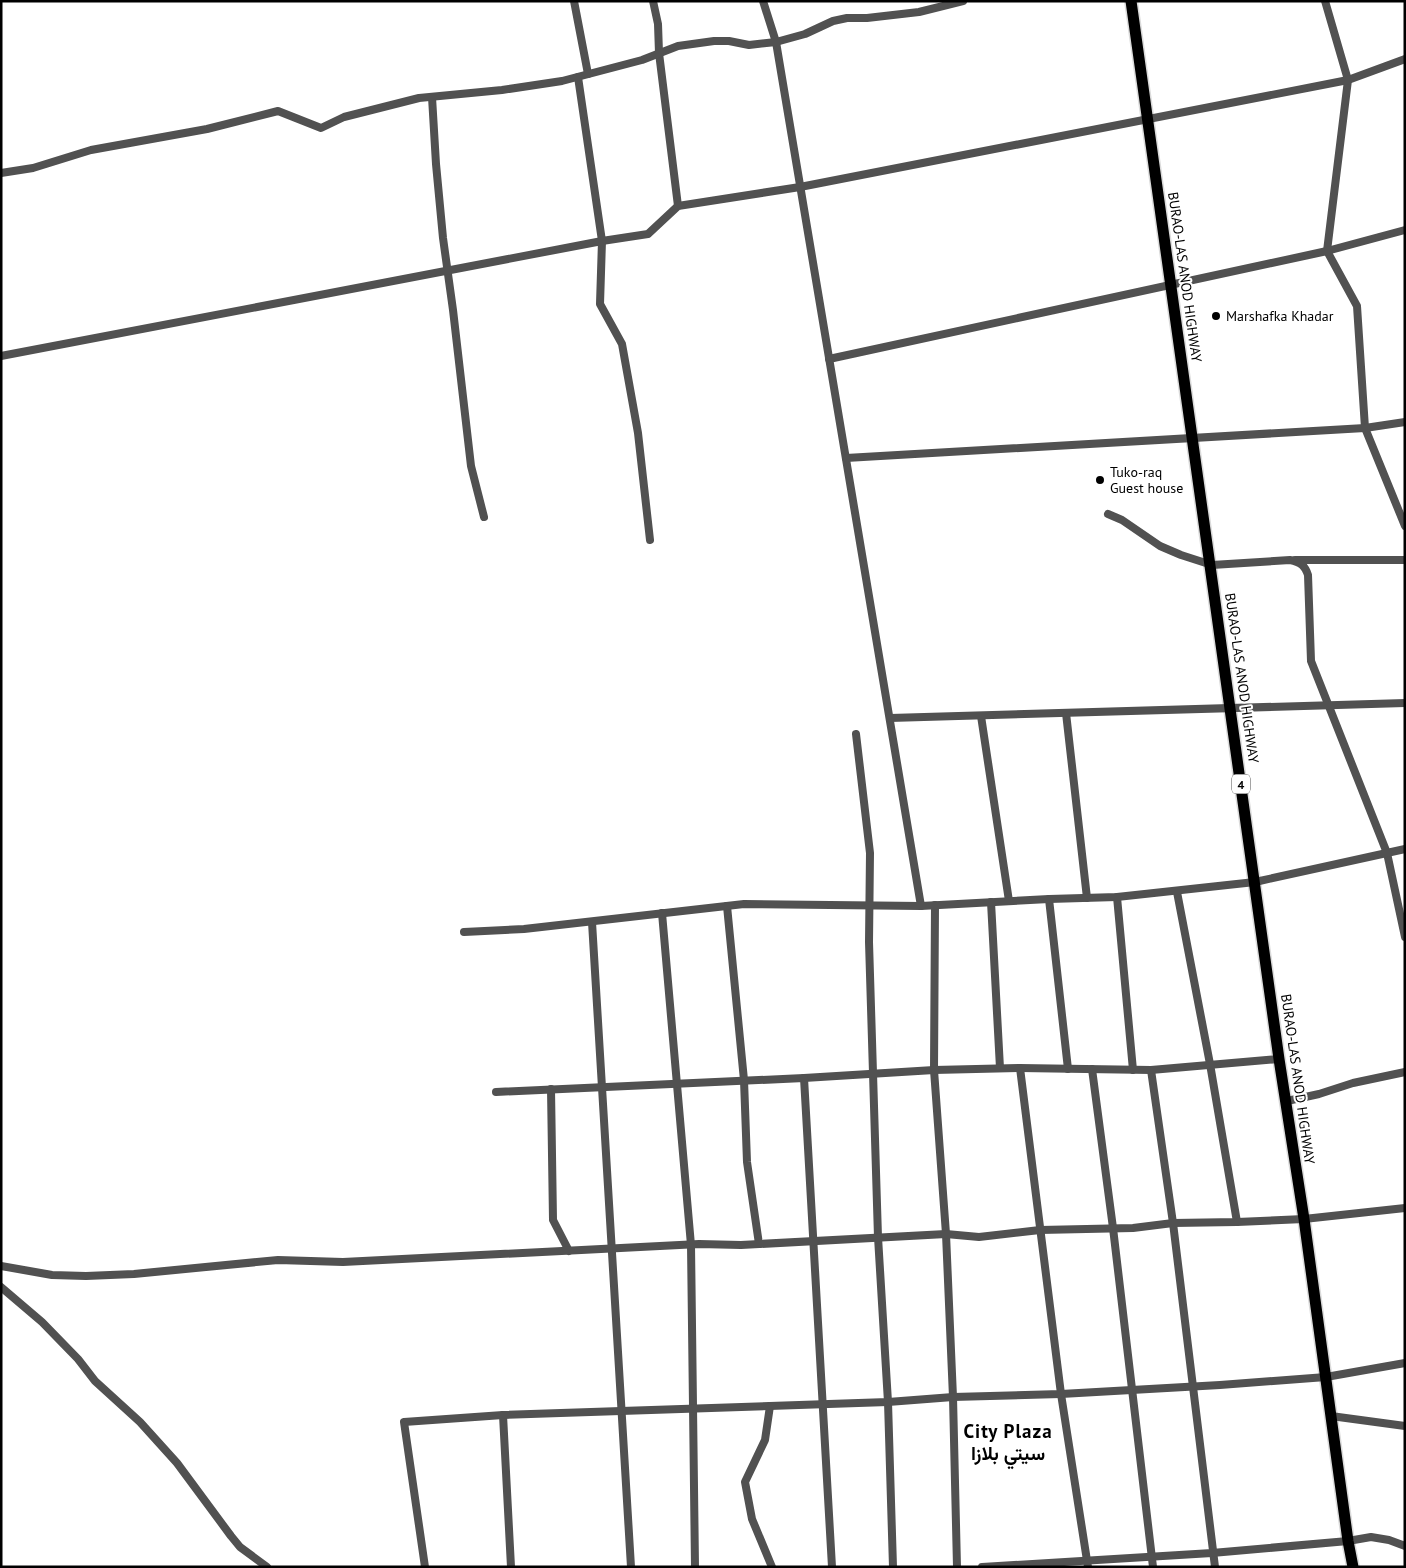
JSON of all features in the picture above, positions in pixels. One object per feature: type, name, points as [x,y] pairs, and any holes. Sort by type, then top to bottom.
[{"type":"highway","name":"BURAO-LAS ANOD HIGHWAY","points":[[1131,1],[1353,1567]]},
{"type":"street","points":[[574,1],[588,74]]},
{"type":"street","points":[[653,1],[658,24],[659,53],[678,206]]},
{"type":"street","points":[[762,1],[776,42],[922,906]]},
{"type":"street","points":[[1,173],[33,168],[91,150],[208,129],[278,111],[321,128],[344,117],[419,98],[502,90],[562,81],[642,60],[678,46],[714,41],[730,41],[749,45],[776,42],[805,34],[833,21],[847,18],[867,18],[919,12],[963,1]]},
{"type":"street","points":[[1325,1],[1348,80],[1326,251],[1357,306],[1365,428],[1405,526]]},
{"type":"street","points":[[1,356],[447,270],[648,234],[678,206],[800,187],[1348,80],[1405,60]]},
{"type":"street","points":[[578,77],[602,241],[600,304],[622,344],[638,433],[650,540]]},
{"type":"street","points":[[432,97],[436,164],[447,270],[471,466],[484,517]]},
{"type":"street","points":[[829,359],[1326,251],[1405,230]]},
{"type":"street","points":[[846,458],[1365,428],[1405,422]]},
{"type":"street","points":[[1108,514],[1122,520],[1160,546],[1181,556],[1212,565],[1290,560],[1405,560]]},
{"type":"street","points":[[1290,560],[1303,565],[1308,576],[1311,662],[1387,853],[1405,937]]},
{"type":"street","points":[[890,718],[1405,703]]},
{"type":"street","points":[[1066,713],[1087,898]]},
{"type":"street","points":[[981,716],[1009,901]]},
{"type":"street","points":[[856,734],[870,853],[869,905],[878,1237],[888,1402],[893,1567]]},
{"type":"street","points":[[464,932],[524,929],[744,904],[922,906],[1049,899],[1117,898],[1255,882],[1405,849]]},
{"type":"street","points":[[1177,892],[1210,1064],[1237,1222]]},
{"type":"street","points":[[1117,898],[1133,1070]]},
{"type":"street","points":[[1049,899],[1068,1069]]},
{"type":"street","points":[[991,902],[1000,1068]]},
{"type":"street","points":[[935,905],[934,1070],[946,1234],[953,1397],[957,1567]]},
{"type":"street","points":[[727,906],[744,1080],[747,1162],[759,1244]]},
{"type":"street","points":[[662,913],[690,1245],[696,1567]]},
{"type":"street","points":[[592,922],[631,1567]]},
{"type":"street","points":[[496,1092],[934,1070],[1020,1068],[1151,1070],[1280,1059]]},
{"type":"street","points":[[1020,1068],[1061,1394],[1087,1563]]},
{"type":"street","points":[[1092,1069],[1133,1390],[1153,1567]]},
{"type":"street","points":[[1151,1070],[1173,1223],[1215,1567]]},
{"type":"street","points":[[1287,1101],[1319,1094],[1353,1083],[1405,1072]]},
{"type":"street","points":[[804,1078],[832,1567]]},
{"type":"street","points":[[551,1089],[553,1220],[570,1251]]},
{"type":"street","points":[[1,1266],[52,1275],[86,1276],[134,1274],[278,1260],[343,1262],[946,1234],[979,1236],[1040,1230],[1133,1228],[1173,1223],[1304,1219],[1405,1208]]},
{"type":"street","points":[[1,1287],[42,1322],[78,1359],[95,1381],[140,1422],[177,1463],[231,1536],[240,1546],[267,1567]]},
{"type":"street","points":[[426,1567],[404,1422],[504,1416],[888,1402],[953,1397],[1133,1390],[1326,1377],[1405,1363]]},
{"type":"street","points":[[770,1406],[765,1440],[745,1482],[752,1519],[772,1567]]},
{"type":"street","points":[[504,1416],[511,1567]]},
{"type":"street","points":[[1331,1416],[1405,1426]]},
{"type":"street","points":[[982,1567],[1087,1563],[1151,1556],[1212,1553],[1348,1541],[1371,1537],[1405,1546]]},
{"type":"place","name":"Marshafka Khadar","points":[[1216,316]]},
{"type":"place","name":"Tuko-raq Guest house","points":[[1100,480]]},
{"type":"district","name":"City Plaza سيتي بلازا","points":[[1008,1442]]}]
